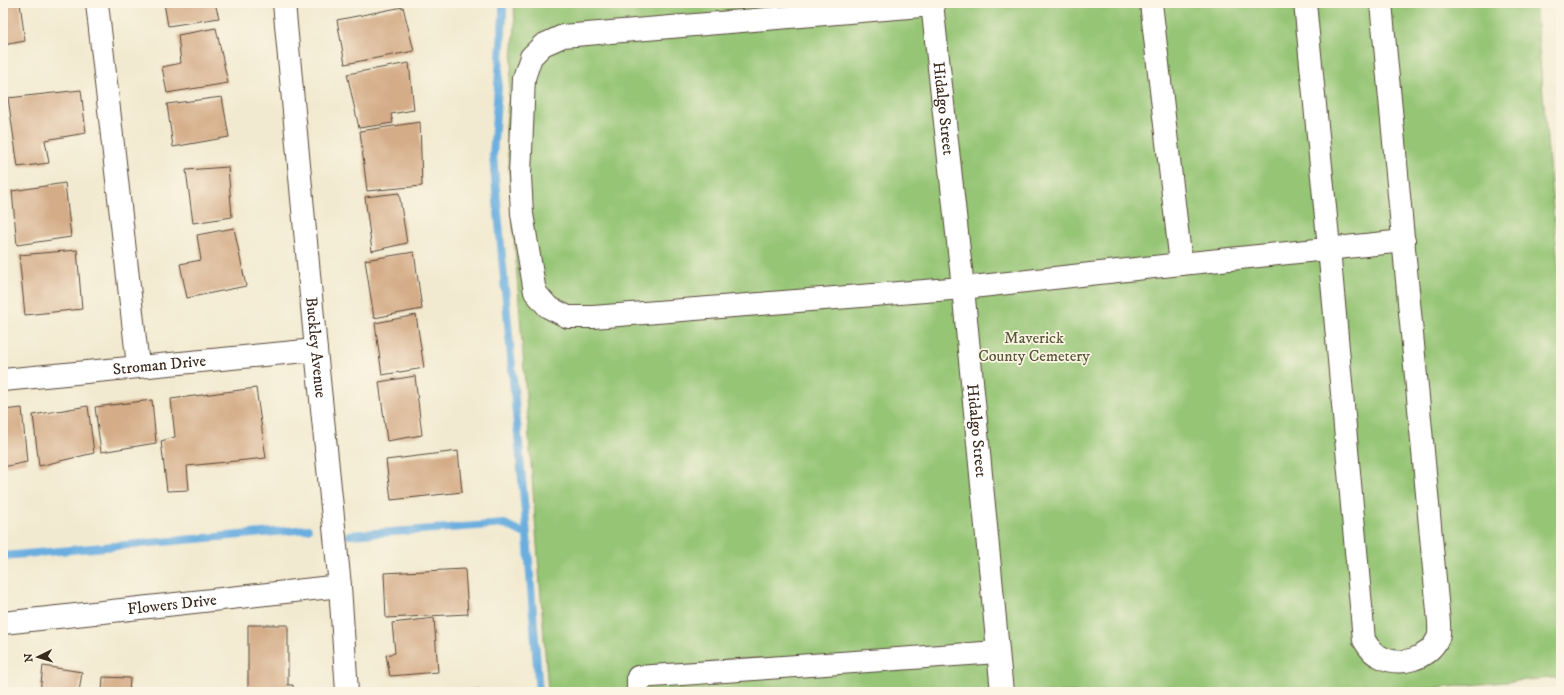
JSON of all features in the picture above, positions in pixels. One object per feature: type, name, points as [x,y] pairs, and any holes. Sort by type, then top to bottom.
[{"type":"street","points":[[98,3],[138,366]]},
{"type":"street","name":"Buckley Avenue","points":[[284,3],[316,350],[340,586],[347,692]]},
{"type":"street","points":[[1151,3],[1181,264]]},
{"type":"street","points":[[1305,3],[1329,248],[1364,640],[1379,657],[1406,661],[1422,656],[1431,648],[1439,637],[1439,622],[1381,3]]},
{"type":"street","points":[[932,4],[563,36],[543,45],[531,57],[524,78],[520,176],[522,214],[535,292],[548,307],[568,317],[593,318],[963,288],[1404,241]]},
{"type":"street","name":"Hidalgo Street","points":[[932,4],[963,288],[1002,692]]},
{"type":"street","name":"Stroman Drive","points":[[3,380],[316,350]]},
{"type":"street","name":"Flowers Drive","points":[[3,622],[340,586]]},
{"type":"street","points":[[638,692],[638,677],[998,652]]},
{"type":"green space","name":"Maverick County Cemetery","points":[[514,3],[1535,3],[1561,299],[1561,677],[1393,692],[548,692],[506,127],[515,26]]},
{"type":"building","points":[[3,3],[20,3],[25,41],[3,45]]},
{"type":"building","points":[[164,3],[215,3],[219,18],[168,26]]},
{"type":"building","points":[[403,7],[414,51],[345,64],[337,20]]},
{"type":"building","points":[[216,28],[228,83],[167,93],[162,67],[181,63],[178,35]]},
{"type":"building","points":[[409,63],[414,110],[391,114],[393,123],[359,128],[347,74]]},
{"type":"building","points":[[81,90],[86,133],[45,140],[49,163],[18,167],[8,98]]},
{"type":"building","points":[[222,97],[229,137],[173,147],[167,104]]},
{"type":"building","points":[[420,122],[422,186],[367,191],[360,131]]},
{"type":"building","points":[[228,167],[232,217],[193,223],[186,170]]},
{"type":"building","points":[[65,183],[71,237],[17,245],[12,191]]},
{"type":"building","points":[[399,193],[407,243],[372,251],[365,197]]},
{"type":"building","points":[[234,228],[246,286],[187,298],[180,264],[201,260],[197,235]]},
{"type":"building","points":[[77,250],[82,309],[25,315],[19,255]]},
{"type":"building","points":[[414,252],[422,309],[374,318],[365,260]]},
{"type":"building","points":[[416,315],[424,368],[382,375],[375,323]]},
{"type":"building","points":[[415,376],[422,435],[387,441],[379,382]]},
{"type":"building","points":[[256,388],[266,458],[187,466],[189,490],[167,491],[161,441],[175,437],[171,399]]},
{"type":"building","points":[[152,400],[156,443],[101,452],[95,407]]},
{"type":"building","points":[[88,406],[94,453],[39,466],[33,415]]},
{"type":"building","points":[[22,408],[27,462],[3,467],[3,410]]},
{"type":"building","points":[[458,451],[462,492],[391,500],[386,460]]},
{"type":"building","points":[[465,569],[468,614],[386,618],[384,573]]},
{"type":"building","points":[[434,618],[438,672],[390,676],[386,655],[395,653],[392,623]]},
{"type":"building","points":[[248,625],[288,625],[288,685],[293,685],[293,692],[248,692]]},
{"type":"building","points":[[43,666],[82,672],[79,692],[40,692]]},
{"type":"building","points":[[103,677],[130,678],[129,692],[102,692]]},
{"type":"building","points":[[480,689],[480,692],[449,692],[449,691]]},
{"type":"waterway","points":[[503,3],[493,156],[527,535],[539,692]]},
{"type":"waterway","points":[[349,535],[505,524],[527,535]]},
{"type":"waterway","points":[[3,556],[308,529]]}]
